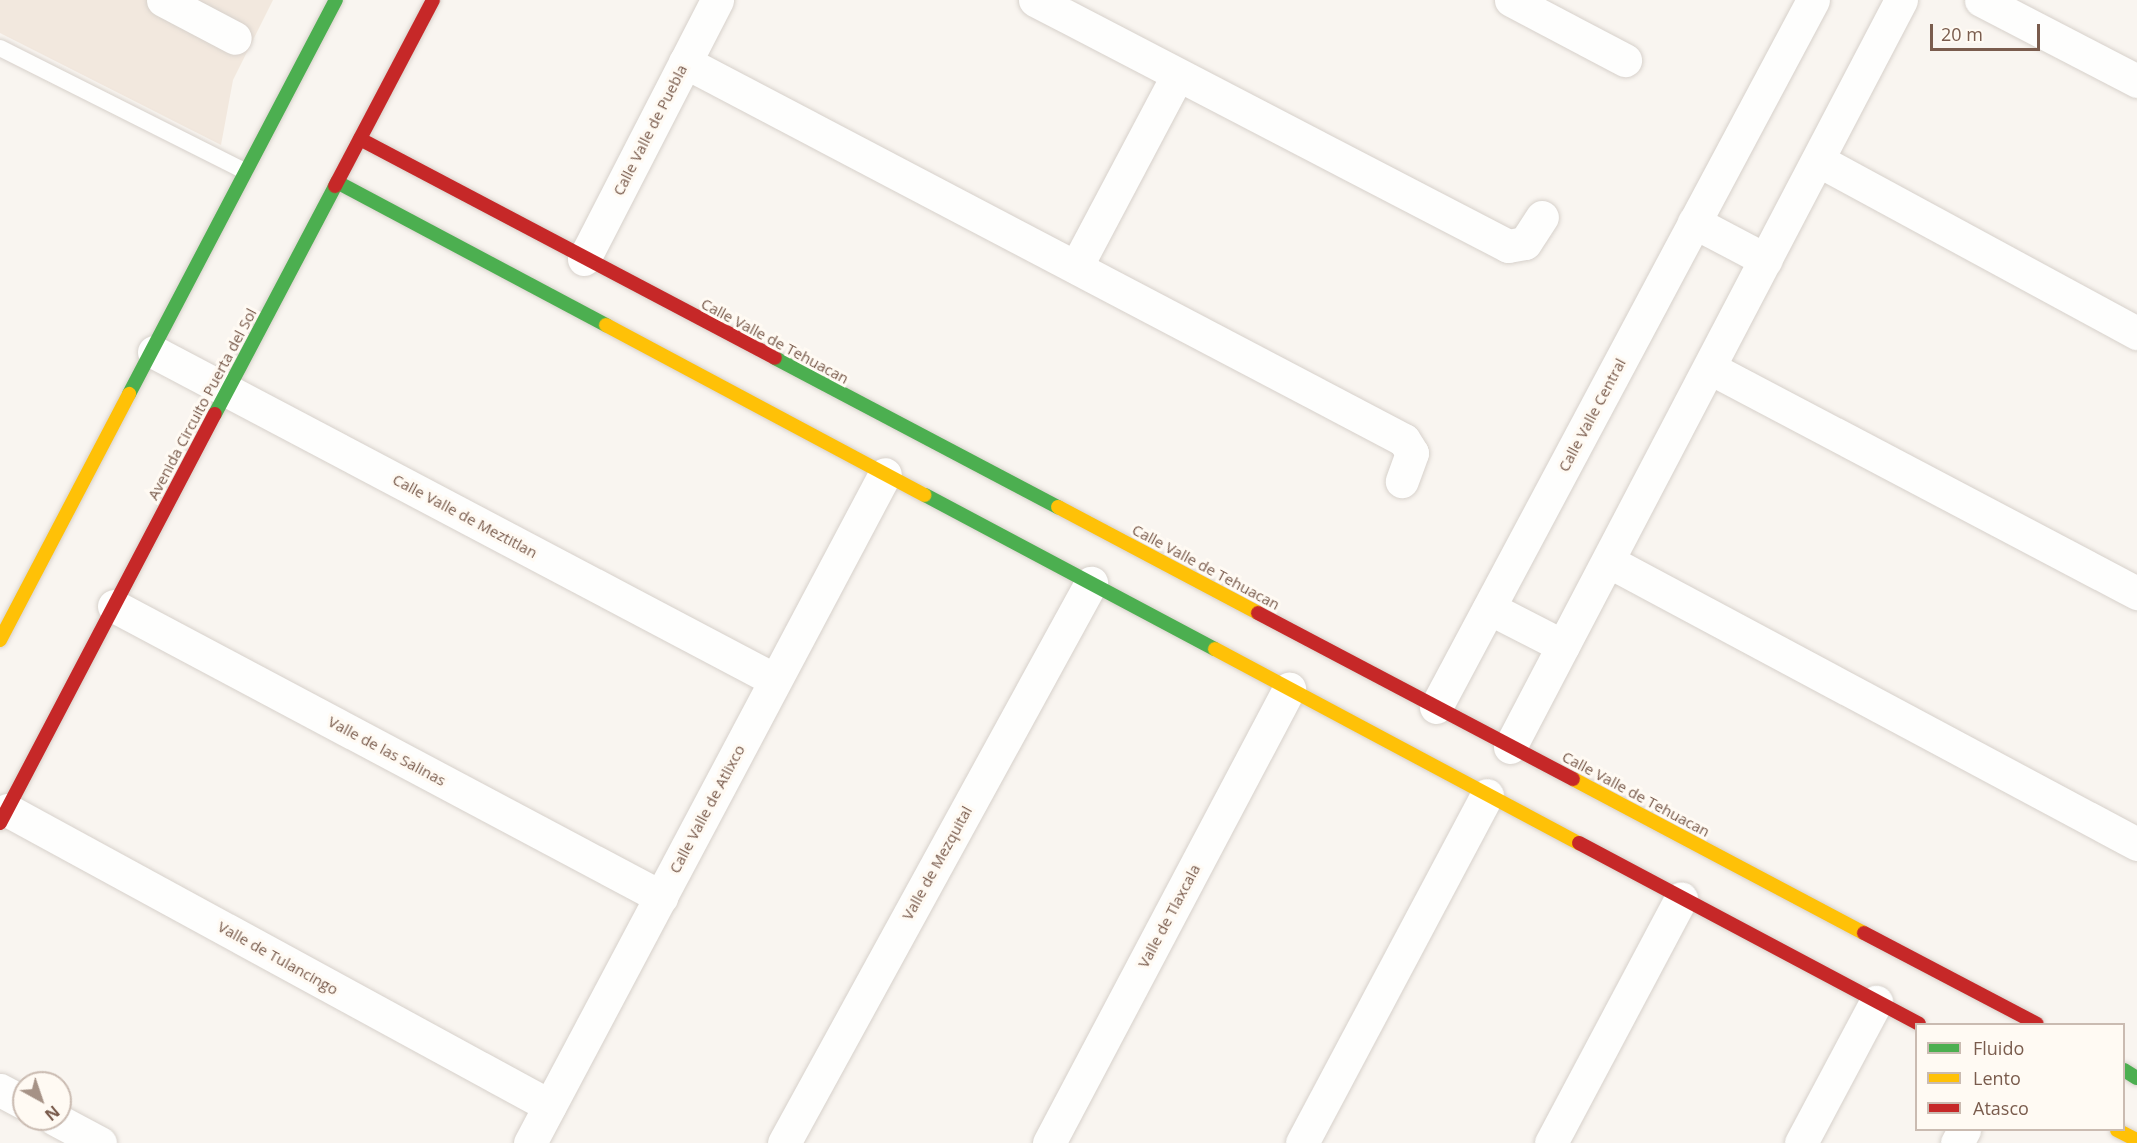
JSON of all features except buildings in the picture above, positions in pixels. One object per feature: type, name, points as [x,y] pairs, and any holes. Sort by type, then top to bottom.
[{"type":"street","points":[[164,0],[235,38]]},
{"type":"street","points":[[0,640],[154,352],[245,171],[336,0]]},
{"type":"street","name":"Avenida Circuito Puerta del Sol","points":[[3,817],[433,0]]},
{"type":"street","name":"Calle Valle de Puebla","points":[[584,259],[717,0]]},
{"type":"street","points":[[1035,0],[1177,76],[1508,246],[1525,243],[1542,217]]},
{"type":"street","points":[[1511,0],[1625,60]]},
{"type":"street","name":"Calle Valle Central","points":[[1436,707],[1813,0]]},
{"type":"street","points":[[1510,747],[1901,0]]},
{"type":"street","points":[[1981,0],[2137,81]]},
{"type":"street","points":[[685,62],[1404,440],[1412,453],[1402,481]]},
{"type":"street","points":[[1076,267],[1177,76]]},
{"type":"street","name":"Calle Valle de Tehuacan","points":[[360,139],[1011,490],[1436,707],[2035,1023]]},
{"type":"street","points":[[1818,160],[2137,333]]},
{"type":"street","points":[[337,182],[1917,1023]]},
{"type":"street","points":[[1694,222],[1766,260]]},
{"type":"street","name":"Calle Valle de Meztitlan","points":[[154,352],[775,680]]},
{"type":"street","points":[[1710,368],[2137,592]]},
{"type":"street","name":"Calle Valle de Atlixco","points":[[530,1143],[885,474]]},
{"type":"street","points":[[989,529],[999,512]]},
{"type":"street","points":[[1608,561],[2137,844]]},
{"type":"street","name":"Valle de Mezquital","points":[[784,1143],[1091,583]]},
{"type":"street","name":"Valle de las Salinas","points":[[114,606],[660,897]]},
{"type":"street","points":[[1489,608],[1563,646]]},
{"type":"street","name":"Valle de Tlaxcala","points":[[1049,1143],[1289,689]]},
{"type":"street","points":[[1302,1143],[1486,795]]},
{"type":"street","name":"Valle de Tulancingo","points":[[3,817],[550,1106]]},
{"type":"street","points":[[1551,1143],[1681,898]]},
{"type":"street","points":[[1801,1143],[1876,1002]]},
{"type":"street","points":[[72,1128],[100,1143]]},
{"type":"street","points":[[2119,1131],[2137,1140]]},
{"type":"lane","points":[[0,48],[245,171]]},
{"type":"shaded area","points":[[0,0],[273,0],[233,80],[221,145],[0,33]]},
{"type":"traffic: fast","points":[[129,394],[336,0]]},
{"type":"traffic: fast","points":[[337,182],[606,325]]},
{"type":"traffic: fast","points":[[215,414],[335,186]]},
{"type":"traffic: fast","points":[[775,358],[1058,507]]},
{"type":"traffic: fast","points":[[925,495],[1215,649]]},
{"type":"traffic: fast","points":[[2125,1071],[2137,1078]]},
{"type":"traffic: slow","points":[[606,325],[925,495]]},
{"type":"traffic: slow","points":[[0,640],[129,394]]},
{"type":"traffic: slow","points":[[1058,507],[1258,613]]},
{"type":"traffic: slow","points":[[1215,649],[1579,843]]},
{"type":"traffic: slow","points":[[1573,779],[1864,933]]},
{"type":"traffic: slow","points":[[2119,1131],[2137,1140]]},
{"type":"traffic: jam","points":[[335,186],[433,0]]},
{"type":"traffic: jam","points":[[360,139],[775,358]]},
{"type":"traffic: jam","points":[[0,823],[215,414]]},
{"type":"traffic: jam","points":[[1258,613],[1573,779]]},
{"type":"traffic: jam","points":[[1579,843],[1917,1023]]},
{"type":"traffic: jam","points":[[1864,933],[2035,1023]]}]
